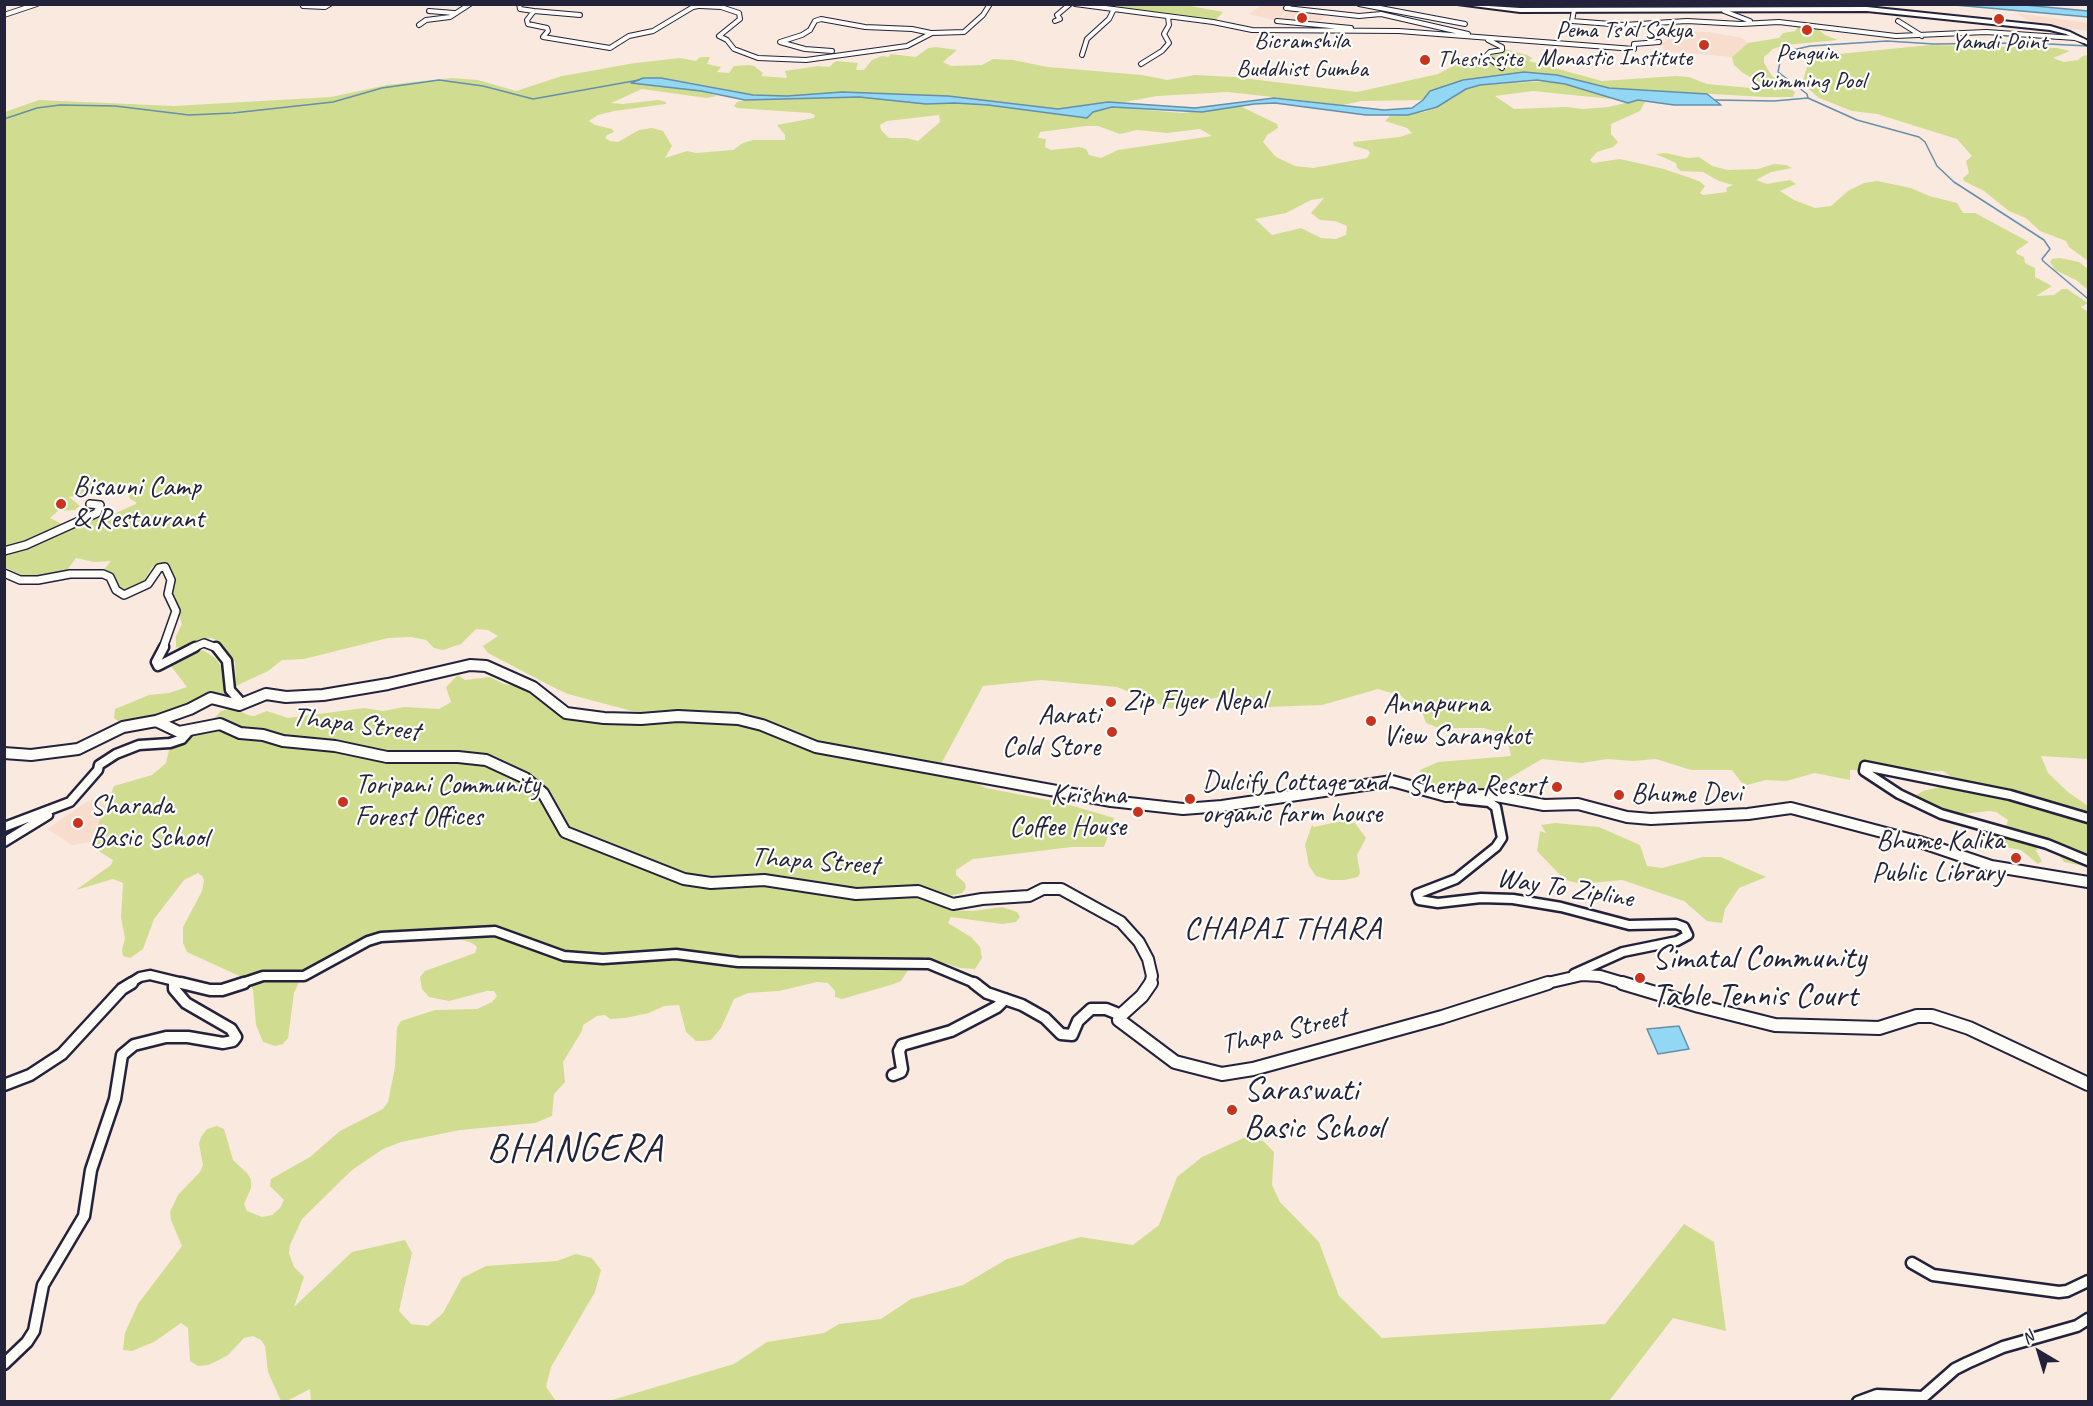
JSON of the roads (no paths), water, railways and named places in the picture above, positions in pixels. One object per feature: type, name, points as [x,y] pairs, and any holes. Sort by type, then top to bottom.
[{"type":"highway","points":[[1460,4],[1513,10],[1867,9],[2050,28],[2068,33],[2088,43]]},
{"type":"street","points":[[4,15],[37,4]]},
{"type":"street","points":[[303,6],[325,7],[330,4]]},
{"type":"street","points":[[419,25],[426,20],[450,16],[470,4]]},
{"type":"street","points":[[519,4],[519,9],[580,15]]},
{"type":"street","points":[[534,11],[527,22],[530,25],[547,28],[548,31],[543,37],[610,48],[629,36],[653,31],[697,6],[711,4],[739,14],[740,19],[719,36],[727,40],[734,50],[745,55],[786,60],[806,60],[907,46],[932,33]]},
{"type":"street","points":[[846,53],[805,50],[780,42],[802,35],[810,30],[815,21],[821,19],[865,27],[912,28],[932,33],[968,30],[990,4]]},
{"type":"street","points":[[1055,21],[1060,19],[1057,15],[1070,4]]},
{"type":"street","points":[[1075,4],[1252,30],[1381,31]]},
{"type":"street","points":[[1303,4],[1335,13]]},
{"type":"street","points":[[1359,4],[1465,24]]},
{"type":"street","points":[[697,6],[721,7]]},
{"type":"street","points":[[1503,68],[1485,56],[1490,52],[1502,50],[1502,47],[1487,39],[1381,14],[1359,16],[1290,7],[1277,21],[1381,31],[1487,39],[1634,49],[1634,44],[1659,42]]},
{"type":"street","points":[[1082,55],[1087,39],[1109,19],[1114,9]]},
{"type":"street","points":[[1574,10],[1572,21],[1624,25],[1687,21],[1800,23],[1896,36],[1986,32],[2075,38],[2088,43]]},
{"type":"street","points":[[429,11],[454,13]]},
{"type":"street","points":[[1724,11],[1753,22]]},
{"type":"street","points":[[1141,64],[1162,51],[1168,43],[1164,34],[1168,25],[1168,17]]},
{"type":"street","points":[[1898,21],[1922,36]]},
{"type":"street","points":[[4,551],[26,545],[97,513],[100,505],[90,504]]},
{"type":"street","points":[[4,573],[20,580],[38,580],[70,573],[103,574],[110,577],[116,590],[124,595],[148,584],[159,568],[165,567],[171,580],[168,594],[176,611],[163,650],[156,662],[158,666],[204,643],[216,646],[227,661],[230,690],[239,700],[239,705]]},
{"type":"street","points":[[4,753],[31,755],[78,749],[123,727],[156,721],[190,709],[211,698],[239,705],[266,694],[286,697],[323,696],[470,665],[486,666],[533,687],[566,713],[604,718],[641,719],[678,716],[738,719],[762,725],[816,747],[1087,798],[1189,808],[1241,804],[1392,781],[1446,796],[1491,795],[1544,805],[1578,804],[1627,817],[1651,819],[1748,814],[1791,808],[1920,842],[2006,869],[2088,882]]},
{"type":"street","name":"Thapa Street","points":[[156,721],[174,731],[189,731],[216,724],[240,733],[263,735],[283,741],[335,746],[387,757],[458,757],[486,760],[525,778],[543,793],[565,832],[693,880],[711,883],[764,880],[856,894],[918,891],[953,904],[982,899],[1029,896],[1043,889],[1061,889],[1121,922],[1138,942],[1148,959],[1151,982],[1142,996],[1121,1015],[1119,1020],[1124,1026],[1167,1058],[1222,1074],[1253,1069],[1355,1041],[1582,975],[1600,976],[1699,1006],[1775,1025],[1879,1028],[1917,1016],[1932,1016],[1969,1028],[2088,1084]]},
{"type":"street","points":[[4,842],[70,802],[98,770],[99,765],[116,754],[139,745],[170,743],[182,739],[189,731]]},
{"type":"street","points":[[2088,818],[2010,795],[1865,766],[1864,771],[1899,794],[1941,814],[2047,844],[2088,861]]},
{"type":"street","name":"Way To Zipline","points":[[1446,796],[1489,802],[1496,807],[1502,838],[1496,847],[1456,879],[1417,894],[1419,900],[1438,903],[1481,898],[1513,899],[1561,907],[1629,925],[1676,924],[1684,927],[1688,935],[1677,941],[1623,952],[1565,979]]},
{"type":"street","points":[[4,826],[70,802]]},
{"type":"street","points":[[4,1084],[30,1075],[70,1047],[130,982],[150,975],[210,990],[222,990],[263,976],[304,976],[375,938],[495,931],[564,956],[603,959],[676,954],[738,962],[929,964],[977,984],[987,993],[1046,1018],[1061,1034],[1072,1035],[1078,1021],[1091,1009],[1106,1009],[1121,1015]]},
{"type":"street","points":[[4,1364],[27,1342],[34,1331],[43,1286],[84,1216],[91,1170],[115,1099],[122,1055],[134,1045],[166,1037],[188,1037],[223,1043],[236,1039],[231,1029],[186,1004],[176,994],[174,981]]},
{"type":"street","points":[[893,1075],[901,1072],[902,1069],[899,1051],[902,1045],[951,1031],[997,1007],[1005,999]]},
{"type":"street","points":[[1912,1263],[1933,1275],[2060,1292],[2088,1281]]},
{"type":"street","points":[[1858,1401],[1877,1395],[1923,1397],[1955,1369],[1967,1363],[2003,1347],[2077,1326],[2088,1319]]},
{"type":"water","points":[[1955,5],[2024,5],[2088,11],[2088,17]]},
{"type":"water","points":[[1524,72],[1557,75],[1609,88],[1707,94],[1721,105],[1674,105],[1638,100],[1628,103],[1565,84],[1537,80],[1480,85],[1466,89],[1437,107],[1408,115],[1366,115],[1275,103],[1202,112],[1112,107],[1093,112],[1087,118],[988,105],[926,104],[859,97],[745,100],[701,91],[631,83],[643,78],[661,78],[753,95],[787,96],[842,92],[948,96],[1058,109],[1108,102],[1195,108],[1274,98],[1384,110],[1412,108],[1430,91],[1463,80]]},
{"type":"water","points":[[1679,1026],[1689,1049],[1658,1054],[1647,1029]]},
{"type":"waterway","points":[[1808,98],[1807,94],[1778,72],[1781,57],[1789,51],[1810,46],[1887,41],[1934,44],[2029,43],[2088,46]]},
{"type":"waterway","points":[[4,119],[37,108],[60,105],[115,106],[189,115],[233,113],[333,102],[382,88],[439,80],[483,86],[533,99],[639,80]]},
{"type":"waterway","points":[[1715,100],[1774,101],[1808,98]]},
{"type":"waterway","points":[[1808,98],[1857,120],[1919,137],[1925,142],[1937,166],[1954,182],[2044,240],[2050,249],[2042,259],[2043,261],[2087,298]]},
{"type":"place","name":"Bicramshila Buddhist Gumba","points":[[1302,18]]},
{"type":"place","name":"Yamdi Point","points":[[1999,19]]},
{"type":"place","name":"Penguin Swimming Pool","points":[[1807,30]]},
{"type":"place","name":"Pema Ts'al Sakya Monastic Institute","points":[[1704,45]]},
{"type":"place","name":"Thesis site","points":[[1425,60]]},
{"type":"place","name":"Bisauni Camp & Restaurant","points":[[61,504]]},
{"type":"place","name":"Zip Flyer Nepal","points":[[1111,702]]},
{"type":"place","name":"Annapurna View Sarangkot","points":[[1371,721]]},
{"type":"place","name":"Aarati Cold Store","points":[[1112,732]]},
{"type":"place","name":"Sherpa Resort","points":[[1557,787]]},
{"type":"place","name":"Bhume Devi","points":[[1619,795]]},
{"type":"place","name":"Dulcify Cottage and organic farm house","points":[[1190,799]]},
{"type":"place","name":"Toripani Community Forest Offices","points":[[343,802]]},
{"type":"place","name":"Krishna Coffee House","points":[[1138,812]]},
{"type":"place","name":"Sharada Basic School","points":[[78,823]]},
{"type":"place","name":"Bhume Kalika Public Library","points":[[2016,858]]},
{"type":"place","name":"Simatal Community Table Tennis Court","points":[[1640,978]]},
{"type":"place","name":"Saraswati Basic School","points":[[1232,1110]]},
{"type":"district","name":"CHAPAI THARA","points":[[1283,930]]},
{"type":"district","name":"BHANGERA","points":[[575,1150]]}]
